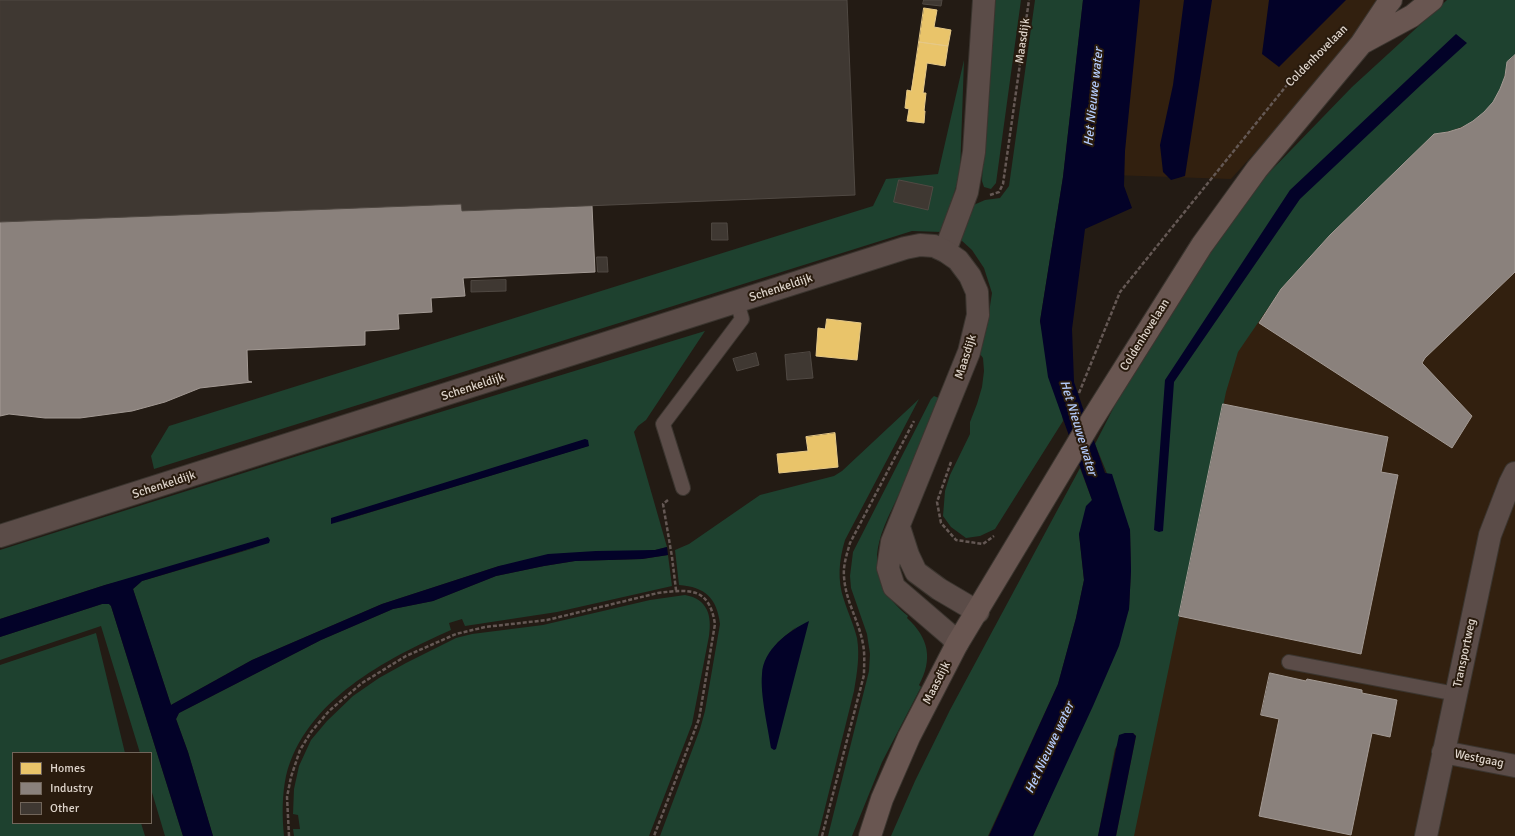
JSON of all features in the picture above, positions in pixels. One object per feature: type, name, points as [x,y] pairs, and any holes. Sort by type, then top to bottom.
[{"type":"main road","name":"Coldenhovelaan","points":[[957,644],[978,612],[1072,452],[1202,245],[1257,169],[1361,44],[1391,0]]},
{"type":"main road","name":"Coldenhovelaan","points":[[1361,44],[1412,16],[1432,0]]},
{"type":"main road","name":"Maasdijk","points":[[870,836],[882,799],[909,737],[957,644]]},
{"type":"street","points":[[945,251],[967,192],[974,152],[984,0]]},
{"type":"street","name":"Schenkeldijk","points":[[0,536],[905,248],[920,245],[934,246],[945,251]]},
{"type":"street","name":"Maasdijk","points":[[945,251],[958,260],[970,276],[976,292],[978,315],[969,352],[892,542],[888,568],[894,587],[951,636],[957,644]]},
{"type":"street","name":"Transportweg","points":[[1426,836],[1490,535],[1510,483],[1515,474]]},
{"type":"street","points":[[899,527],[908,555],[916,572],[939,590],[978,612]]},
{"type":"street","name":"Westgaag","points":[[1443,752],[1515,766]]},
{"type":"lane","points":[[683,488],[663,424],[742,319],[737,302]]},
{"type":"lane","points":[[1289,662],[1456,694]]},
{"type":"path","name":"Maasdijk","points":[[967,192],[989,195],[998,192],[1003,184],[1029,0]]},
{"type":"path","name":"Coldenhovelaan","points":[[1079,393],[1120,292],[1291,80],[1330,43]]},
{"type":"path","points":[[952,460],[937,502],[942,523],[956,540],[983,544],[998,533]]},
{"type":"path","points":[[676,590],[663,504],[683,488]]},
{"type":"path","points":[[289,836],[287,797],[291,777],[300,750],[311,732],[329,711],[362,684],[406,656],[456,634],[485,628],[547,620],[658,593],[676,590],[690,591],[700,594],[709,602],[714,613],[715,624],[699,719],[654,836]]},
{"type":"shaded area","points":[[1099,0],[1392,0],[1231,179],[1081,174]]},
{"type":"shaded area","points":[[1515,0],[1515,836],[1105,836],[1171,387]]},
{"type":"green space","points":[[991,0],[1021,0],[996,183],[991,189],[984,187],[982,181]]},
{"type":"green space","points":[[1035,0],[1083,0],[1063,177],[1040,321],[1063,421],[995,529],[980,536],[966,538],[951,527],[943,516],[945,491],[950,475],[970,434],[970,422],[982,387],[984,371],[983,358],[980,354],[987,326],[992,293],[984,268],[972,250],[961,240],[969,207],[985,200],[1000,198],[1009,186]]},
{"type":"green space","points":[[1447,0],[1515,0],[1515,55],[1507,66],[1502,85],[1497,96],[1484,113],[1476,120],[1466,125],[1434,134],[1330,235],[1281,289],[1238,352],[1226,392],[1134,836],[1116,836],[1136,736],[1133,733],[1125,733],[1115,749],[1098,836],[1033,836],[1129,609],[1131,571],[1130,530],[1095,444],[1116,403],[1178,299],[1215,244],[1261,181],[1352,87]]},
{"type":"green space","points":[[964,60],[960,174],[942,232],[912,231],[154,469],[151,456],[169,426],[873,206],[886,179],[938,174]]},
{"type":"green space","points":[[705,331],[646,420],[638,426],[634,432],[667,547],[655,550],[499,566],[382,604],[252,660],[171,705],[133,589],[142,581],[258,547],[105,585],[0,619],[0,550],[310,452]],"holes":[[[588,440],[588,446],[332,524]]]},
{"type":"green space","points":[[934,396],[941,399],[885,526],[879,542],[877,560],[880,576],[886,591],[896,605],[908,616],[907,618],[920,633],[924,641],[927,658],[926,666],[919,685],[921,687],[882,762],[852,836],[828,836],[869,671],[870,654],[867,634],[851,588],[850,576],[853,552],[931,399]]},
{"type":"green space","points":[[919,399],[845,540],[843,548],[840,562],[840,585],[857,638],[858,664],[854,691],[818,836],[660,836],[700,729],[705,711],[720,624],[713,601],[703,591],[688,586],[679,585],[675,550],[689,544],[760,495],[834,476],[842,471]],"holes":[[[796,627],[766,659],[778,642]]]},
{"type":"green space","points":[[1080,468],[1092,500],[1079,534],[1084,580],[1076,618],[1058,684],[988,836],[891,836],[915,781],[950,710]]},
{"type":"green space","points":[[668,555],[672,586],[557,612],[465,626],[462,619],[449,623],[451,630],[400,654],[351,685],[329,704],[311,725],[296,749],[286,776],[283,806],[284,836],[213,836],[188,752],[176,719],[179,713],[321,640],[393,609],[433,601],[496,576],[544,566],[575,561],[642,559]]},
{"type":"green space","points":[[685,595],[699,600],[707,610],[710,622],[709,636],[692,724],[649,836],[294,836],[293,829],[300,829],[298,815],[293,814],[294,789],[299,766],[311,740],[327,721],[353,696],[379,678],[456,638],[472,634],[543,625],[650,600]]},
{"type":"green space","points":[[102,604],[109,604],[111,606],[183,836],[165,836],[152,792],[152,752],[140,752],[101,626],[0,660],[0,637]]},
{"type":"green space","points":[[96,633],[125,752],[12,752],[12,824],[141,824],[145,836],[0,836],[0,665]]},
{"type":"water","name":"Het Nieuwe water","points":[[1083,0],[1140,0],[1125,151],[1124,186],[1132,208],[1085,229],[1072,329],[1074,382],[1105,473],[1112,474],[1130,530],[1131,571],[1129,609],[1119,646],[1033,836],[989,836],[1058,684],[1076,618],[1084,580],[1079,534],[1086,506],[1092,500],[1048,377],[1040,321],[1063,177]]},
{"type":"water","points":[[1184,0],[1212,0],[1185,176],[1171,180],[1163,172],[1160,145],[1173,85]]},
{"type":"water","points":[[1269,0],[1346,0],[1279,67],[1262,54]]},
{"type":"water","points":[[1456,34],[1467,43],[1300,199],[1174,382],[1163,531],[1159,532],[1154,530],[1165,380],[1290,190]]},
{"type":"water","points":[[585,439],[588,440],[589,446],[331,524],[331,518]]},
{"type":"water","points":[[268,537],[270,540],[269,543],[142,581],[133,589],[171,705],[252,660],[382,604],[499,566],[548,554],[596,551],[655,550],[667,547],[668,555],[642,559],[575,561],[544,566],[496,576],[433,601],[393,609],[321,640],[179,713],[176,719],[188,752],[213,836],[183,836],[111,606],[109,604],[102,604],[0,637],[0,619],[105,585]]},
{"type":"water","points":[[809,621],[776,749],[774,750],[771,748],[763,701],[763,665],[772,649],[778,642],[793,630]]},
{"type":"water","points":[[1133,733],[1136,736],[1116,836],[1098,836],[1119,735]]},
{"type":"building: Homes","points":[[924,8],[937,10],[934,27],[951,30],[948,46],[919,42]]},
{"type":"building: Homes","points":[[919,42],[948,46],[945,66],[927,63],[923,93],[926,93],[924,123],[907,121],[909,109],[905,108],[907,90],[911,91]]},
{"type":"building: Homes","points":[[827,319],[861,323],[857,360],[816,356],[818,328],[825,329]]},
{"type":"building: Homes","points":[[835,433],[838,467],[779,473],[777,454],[808,451],[806,437]]},
{"type":"building: Industry","points":[[1515,55],[1515,272],[1425,358],[1422,363],[1472,416],[1452,448],[1259,323],[1281,289],[1330,235],[1434,134],[1461,128],[1484,112],[1493,102],[1500,89],[1505,76],[1507,62]]},
{"type":"building: Industry","points":[[461,204],[462,211],[592,206],[595,272],[463,278],[465,296],[431,298],[432,312],[398,314],[399,329],[365,331],[365,345],[247,350],[248,381],[252,382],[200,388],[165,402],[132,411],[80,418],[45,418],[9,414],[0,416],[0,222]]},
{"type":"building: Industry","points":[[1223,404],[1388,437],[1381,472],[1398,475],[1361,654],[1179,616]]},
{"type":"building: Industry","points":[[1270,673],[1306,681],[1307,679],[1362,690],[1362,693],[1397,700],[1390,737],[1372,733],[1351,835],[1259,816],[1279,719],[1261,715]]},
{"type":"building: Other","points":[[0,0],[847,0],[855,195],[462,211],[461,204],[0,222]]},
{"type":"building: Other","points":[[924,0],[942,0],[941,6],[923,4]]},
{"type":"building: Other","points":[[899,180],[933,187],[928,210],[894,202]]},
{"type":"building: Other","points":[[712,223],[727,223],[728,240],[712,240]]},
{"type":"building: Other","points":[[597,257],[607,257],[608,272],[598,272]]},
{"type":"building: Other","points":[[506,280],[506,291],[471,292],[471,281]]},
{"type":"building: Other","points":[[810,352],[813,378],[787,380],[785,355]]},
{"type":"building: Other","points":[[756,353],[759,365],[737,371],[733,359]]}]
